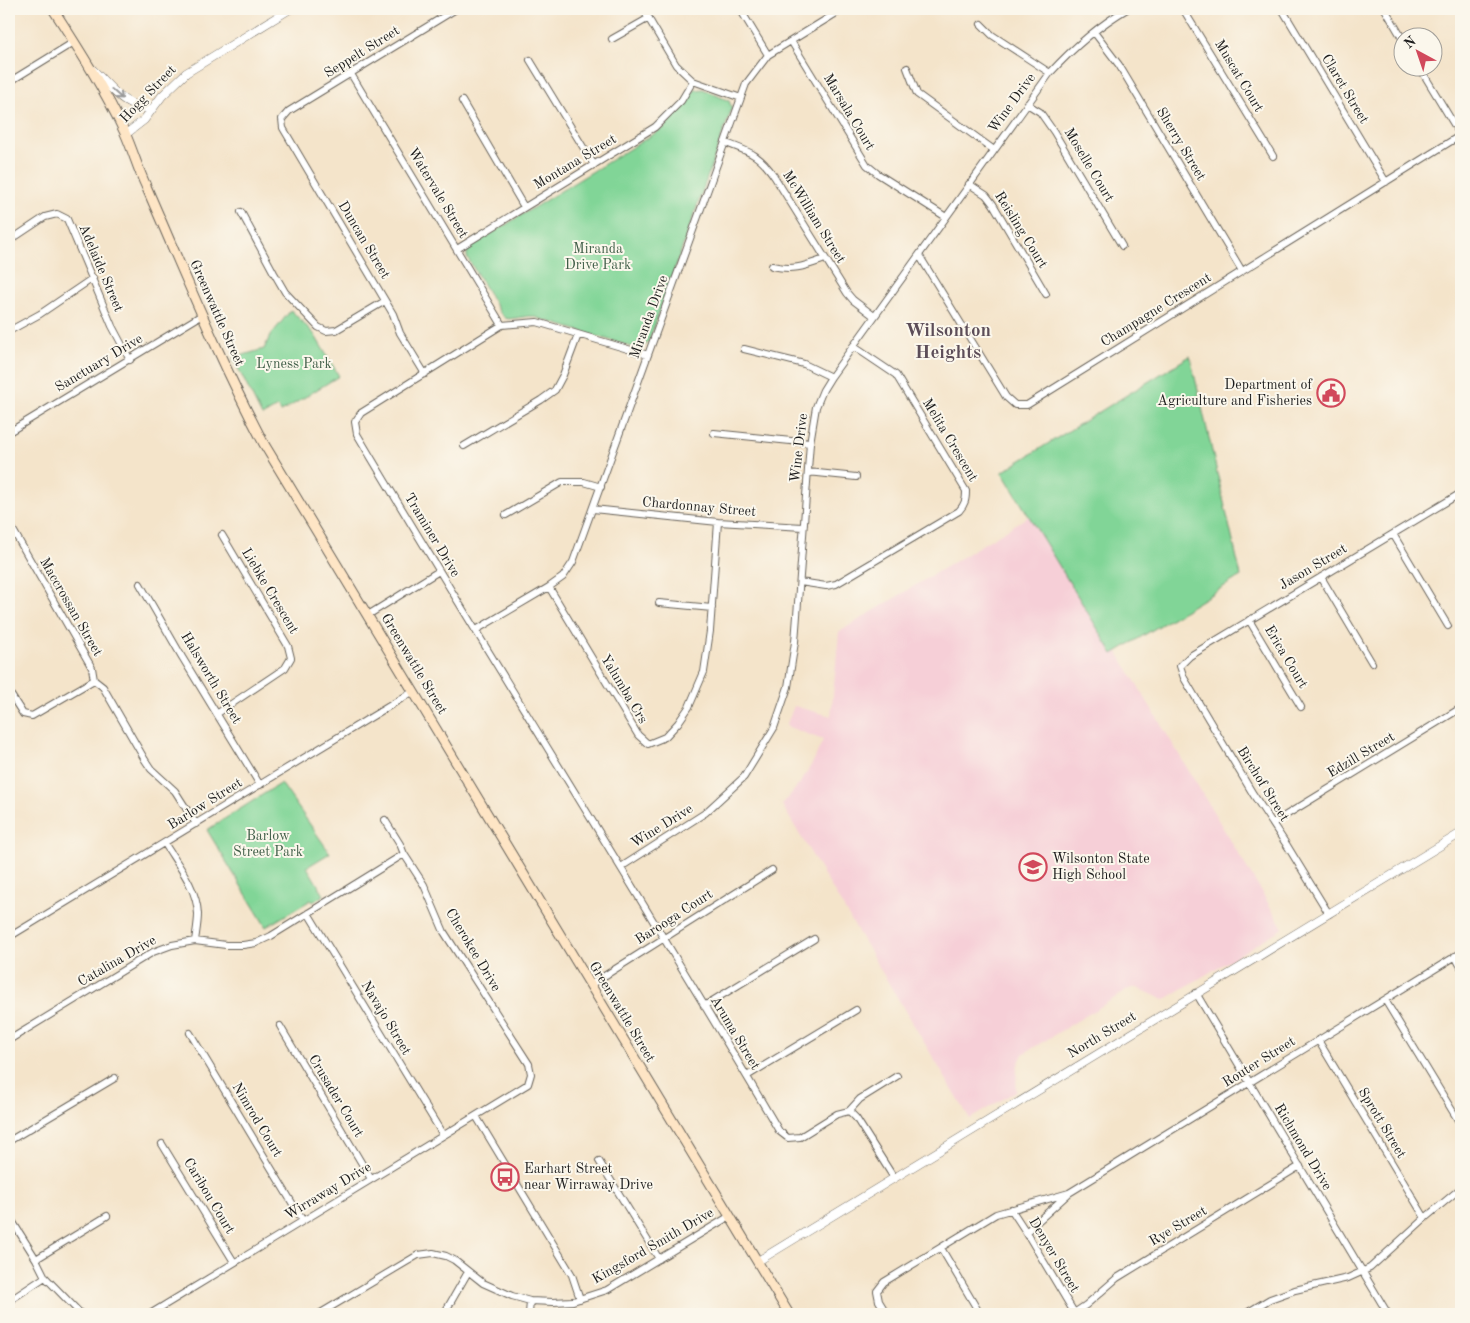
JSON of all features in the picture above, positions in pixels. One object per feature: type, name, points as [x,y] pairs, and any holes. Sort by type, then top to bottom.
[{"type":"main road","name":"Greenwattle Street","points":[[53,9],[126,134],[144,181],[202,315],[240,398],[264,444],[789,1314]]},
{"type":"street","name":"Hogg Street","points":[[126,134],[144,120],[174,82],[290,9]]},
{"type":"street","name":"Seppelt Street","points":[[282,119],[289,111],[456,9]]},
{"type":"street","points":[[643,9],[676,65],[693,81],[741,98]]},
{"type":"street","points":[[740,9],[768,55]]},
{"type":"street","name":"Miranda Drive","points":[[476,630],[549,587],[563,577],[573,562],[746,84],[768,55],[840,9]]},
{"type":"street","name":"Wine Drive","points":[[620,867],[705,814],[744,776],[774,728],[788,687],[795,642],[810,443],[816,407],[823,390],[874,316],[1050,73],[1073,49],[1119,11],[1127,9]]},
{"type":"street","name":"Muscat Court","points":[[1183,9],[1273,156]]},
{"type":"street","name":"Claret Street","points":[[1282,9],[1386,182]]},
{"type":"street","points":[[1385,9],[1396,28]]},
{"type":"street","points":[[612,39],[649,18]]},
{"type":"street","points":[[981,24],[992,35],[1050,73]]},
{"type":"street","name":"Sherry Street","points":[[1094,32],[1119,65],[1242,271]]},
{"type":"street","name":"Marsala Court","points":[[791,41],[867,165],[946,218]]},
{"type":"street","points":[[9,82],[74,42]]},
{"type":"street","points":[[530,60],[594,165]]},
{"type":"street","points":[[88,66],[128,103],[140,108],[152,109]]},
{"type":"street","points":[[907,68],[917,94],[994,150]]},
{"type":"street","name":"Watervale Street","points":[[351,74],[502,325]]},
{"type":"street","points":[[1426,78],[1461,136]]},
{"type":"street","name":"Montana Street","points":[[457,249],[655,127],[681,101],[693,81]]},
{"type":"street","points":[[462,101],[524,207]]},
{"type":"street","name":"Moselle Court","points":[[1027,104],[1040,112],[1054,132],[1122,246]]},
{"type":"street","name":"Duncan Street","points":[[282,119],[283,128],[393,314],[400,333],[425,374]]},
{"type":"street","name":"Champagne Crescent","points":[[919,254],[1006,397],[1014,405],[1027,405],[1461,136]]},
{"type":"street","name":"McWilliam Street","points":[[726,143],[753,153],[762,159],[847,293],[874,316]]},
{"type":"street","name":"Reisling Court","points":[[969,184],[986,195],[993,204],[1046,294]]},
{"type":"street","points":[[242,212],[286,292],[318,327],[326,332],[336,330],[385,301]]},
{"type":"street","name":"Adelaide Street","points":[[9,241],[45,217],[57,214],[67,219],[112,326],[130,360]]},
{"type":"street","points":[[772,266],[786,269],[796,268],[825,259]]},
{"type":"street","points":[[9,331],[40,314],[93,278]]},
{"type":"street","name":"Sanctuary Drive","points":[[9,432],[202,315]]},
{"type":"street","name":"Traminer Drive","points":[[648,356],[537,322],[502,325],[361,413],[355,422],[357,434],[663,938]]},
{"type":"street","points":[[464,446],[555,390],[563,375],[578,335]]},
{"type":"street","name":"Melita Crescent","points":[[800,582],[826,586],[836,584],[959,511],[965,504],[966,491],[896,375],[854,346]]},
{"type":"street","points":[[744,349],[804,364],[831,377]]},
{"type":"street","points":[[714,433],[810,443]]},
{"type":"street","points":[[808,472],[856,477]]},
{"type":"street","points":[[506,515],[562,482],[584,482],[601,487]]},
{"type":"street","name":"Jason Street","points":[[1180,666],[1190,656],[1461,493]]},
{"type":"street","name":"Chardonnay Street","points":[[593,509],[718,522],[803,527]]},
{"type":"street","name":"Yalumba Crs","points":[[549,587],[638,735],[648,744],[665,737],[678,723],[689,707],[704,672],[708,654],[718,522]]},
{"type":"street","name":"Maccrossan Street","points":[[9,523],[92,668],[94,680],[103,687],[151,769],[175,791],[196,824]]},
{"type":"street","points":[[1393,534],[1448,626]]},
{"type":"street","name":"Liebke Crescent","points":[[218,713],[285,668],[291,658],[288,646],[222,535]]},
{"type":"street","points":[[368,615],[439,571]]},
{"type":"street","points":[[1321,577],[1372,663]]},
{"type":"street","name":"Halsworth Street","points":[[140,584],[260,785]]},
{"type":"street","points":[[660,603],[712,608]]},
{"type":"street","name":"Erica Court","points":[[1249,620],[1301,707]]},
{"type":"street","name":"Birchof Street","points":[[1180,666],[1184,678],[1253,794],[1329,914]]},
{"type":"street","points":[[9,692],[22,714],[32,716],[94,680]]},
{"type":"street","name":"Barlow Street","points":[[9,937],[165,844],[414,691]]},
{"type":"street","name":"Edzill Street","points":[[1273,823],[1461,708]]},
{"type":"street","name":"Cherokee Drive","points":[[385,820],[424,885],[444,932],[528,1064],[531,1074],[528,1084],[520,1090]]},
{"type":"street","name":"North Street","points":[[758,1261],[1461,833]]},
{"type":"street","points":[[165,844],[191,886],[198,914],[196,942]]},
{"type":"street","name":"Catalina Drive","points":[[9,1040],[153,952],[172,945],[196,942],[226,945],[256,943],[271,936],[404,854]]},
{"type":"street","name":"Barooga Court","points":[[590,985],[772,870]]},
{"type":"street","name":"Navajo Street","points":[[308,913],[443,1135]]},
{"type":"street","name":"Aruma Street","points":[[663,938],[779,1131],[788,1138],[800,1137],[836,1114],[849,1111]]},
{"type":"street","points":[[704,1006],[814,939]]},
{"type":"street","points":[[1458,954],[1461,967]]},
{"type":"street","name":"Router Street","points":[[1026,1232],[1069,1193],[1458,954]]},
{"type":"street","name":"Richmond Drive","points":[[1196,994],[1388,1314]]},
{"type":"street","points":[[1385,1000],[1461,1125]]},
{"type":"street","points":[[747,1076],[856,1010]]},
{"type":"street","name":"Crusader Court","points":[[280,1026],[371,1179]]},
{"type":"street","name":"Nimrod Court","points":[[190,1033],[302,1220]]},
{"type":"street","name":"Sprott Street","points":[[1318,1040],[1425,1218]]},
{"type":"street","points":[[894,1178],[856,1118],[849,1111],[866,1094],[897,1076]]},
{"type":"street","points":[[9,1141],[116,1078]]},
{"type":"street","name":"Wirraway Drive","points":[[150,1314],[302,1220],[520,1090]]},
{"type":"street","points":[[476,1116],[572,1275],[580,1299]]},
{"type":"street","name":"Caribou Court","points":[[162,1144],[234,1262]]},
{"type":"street","points":[[599,1161],[659,1259]]},
{"type":"street","name":"Rye Street","points":[[1074,1314],[1117,1278],[1300,1166]]},
{"type":"street","points":[[1245,1314],[1270,1299],[1295,1290],[1348,1278],[1364,1272],[1461,1188]]},
{"type":"street","name":"Router Street","points":[[887,1314],[879,1301],[876,1290],[884,1282],[996,1214],[1069,1193]]},
{"type":"street","name":"Denyer Street","points":[[1011,1209],[1074,1314]]},
{"type":"street","points":[[9,1216],[45,1276],[81,1314]]},
{"type":"street","points":[[36,1259],[107,1216]]},
{"type":"street","name":"Kingsford Smith Drive","points":[[319,1314],[418,1254],[433,1253],[454,1260],[483,1283],[512,1296],[530,1301],[553,1302],[580,1299],[606,1290],[730,1216]]},
{"type":"street","points":[[941,1248],[980,1314]]},
{"type":"street","points":[[444,1314],[468,1272]]},
{"type":"street","points":[[9,1301],[45,1276]]},
{"type":"street","points":[[529,1314],[530,1301]]},
{"type":"shaded area","name":"Wilsonton State High School","points":[[1029,516],[1113,653],[1117,651],[1283,928],[1164,1000],[1138,988],[1131,988],[1023,1054],[1017,1067],[1016,1091],[970,1119],[782,805],[800,783],[813,762],[823,740],[786,726],[794,706],[831,716],[839,632]]},
{"type":"green space","name":"Miranda Drive Park","points":[[703,89],[729,101],[732,108],[649,341],[642,347],[632,347],[531,316],[505,318],[500,313],[467,257],[467,251],[471,246],[665,127],[695,90]]},
{"type":"green space","name":"Lyness Park","points":[[291,310],[314,334],[339,376],[281,412],[277,407],[262,416],[233,358],[264,349],[270,336]]},
{"type":"green space","points":[[1190,356],[1241,576],[1113,654],[1002,472]]},
{"type":"green space","name":"Barlow Street Park","points":[[281,783],[330,853],[307,867],[324,895],[313,902],[311,900],[266,927],[207,830]]},
{"type":"place","name":"Department of Agriculture and Fisheries","points":[[1331,393]]},
{"type":"place","name":"Wilsonton State High School","points":[[1033,867]]},
{"type":"place","name":"Earhart Street near Wirraway Drive","points":[[505,1177]]},
{"type":"district","name":"Wilsonton Heights","points":[[948,342]]}]
